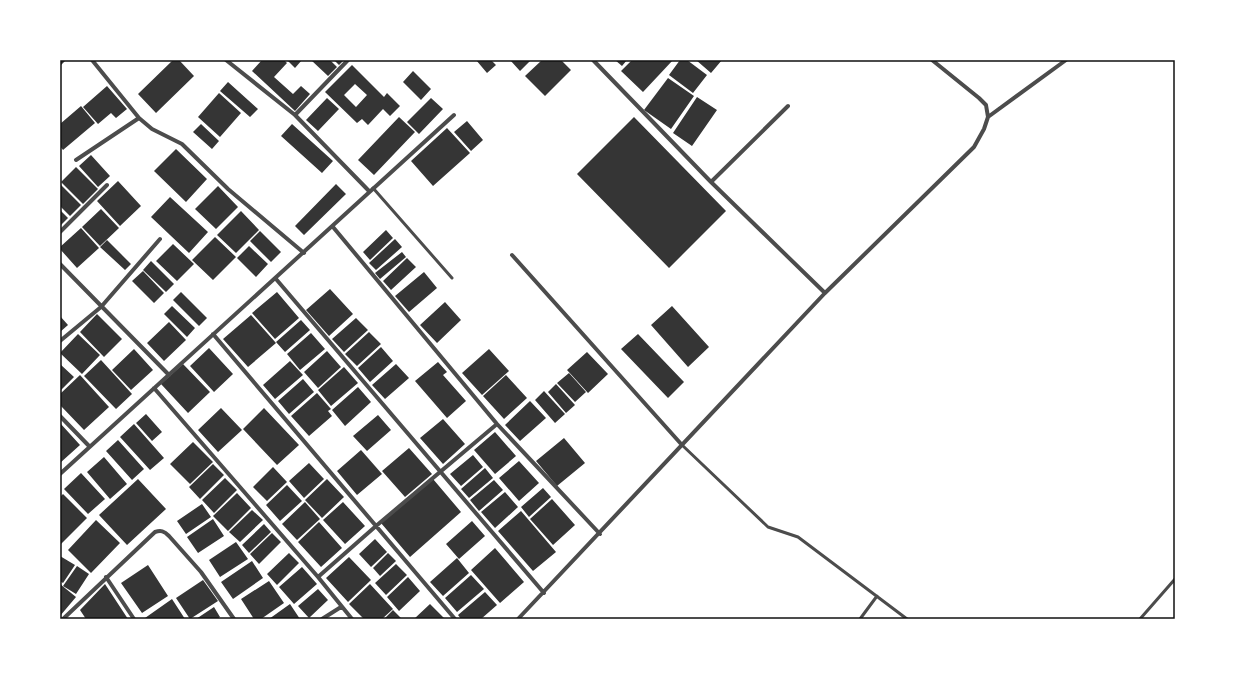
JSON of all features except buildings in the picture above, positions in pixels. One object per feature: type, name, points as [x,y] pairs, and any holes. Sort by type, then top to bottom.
[{"type":"street","points":[[92,60],[139,118],[152,129],[182,144],[228,189],[304,253]]},
{"type":"street","points":[[226,60],[295,115],[371,190]]},
{"type":"street","points":[[295,115],[348,60]]},
{"type":"street","points":[[593,60],[711,182],[825,293]]},
{"type":"street","points":[[518,619],[600,534],[825,293],[974,147],[984,129],[988,117],[986,105],[932,60]]},
{"type":"street","points":[[988,117],[1066,60]]},
{"type":"street","points":[[711,182],[788,106]]},
{"type":"street","points":[[60,474],[213,334],[276,279],[454,115]]},
{"type":"street","points":[[76,160],[139,118]]},
{"type":"street","points":[[60,232],[107,185]]},
{"type":"street","points":[[333,226],[497,424],[600,534]]},
{"type":"street","points":[[60,341],[101,307],[160,239]]},
{"type":"street","points":[[512,255],[682,445]]},
{"type":"street","points":[[60,264],[169,375]]},
{"type":"street","points":[[276,279],[544,593]]},
{"type":"street","points":[[213,334],[455,619]]},
{"type":"street","points":[[154,388],[318,577],[352,619]]},
{"type":"street","points":[[60,416],[89,446]]},
{"type":"street","points":[[318,577],[497,424]]},
{"type":"street","points":[[63,619],[155,532],[162,531],[169,536],[201,572],[234,619]]},
{"type":"street","points":[[106,577],[134,619]]},
{"type":"street","points":[[322,619],[341,607]]},
{"type":"lane","points":[[371,190],[452,278]]},
{"type":"lane","points":[[682,445],[768,527],[798,537],[907,619]]},
{"type":"lane","points":[[1140,619],[1175,579]]},
{"type":"lane","points":[[860,619],[877,596]]}]
